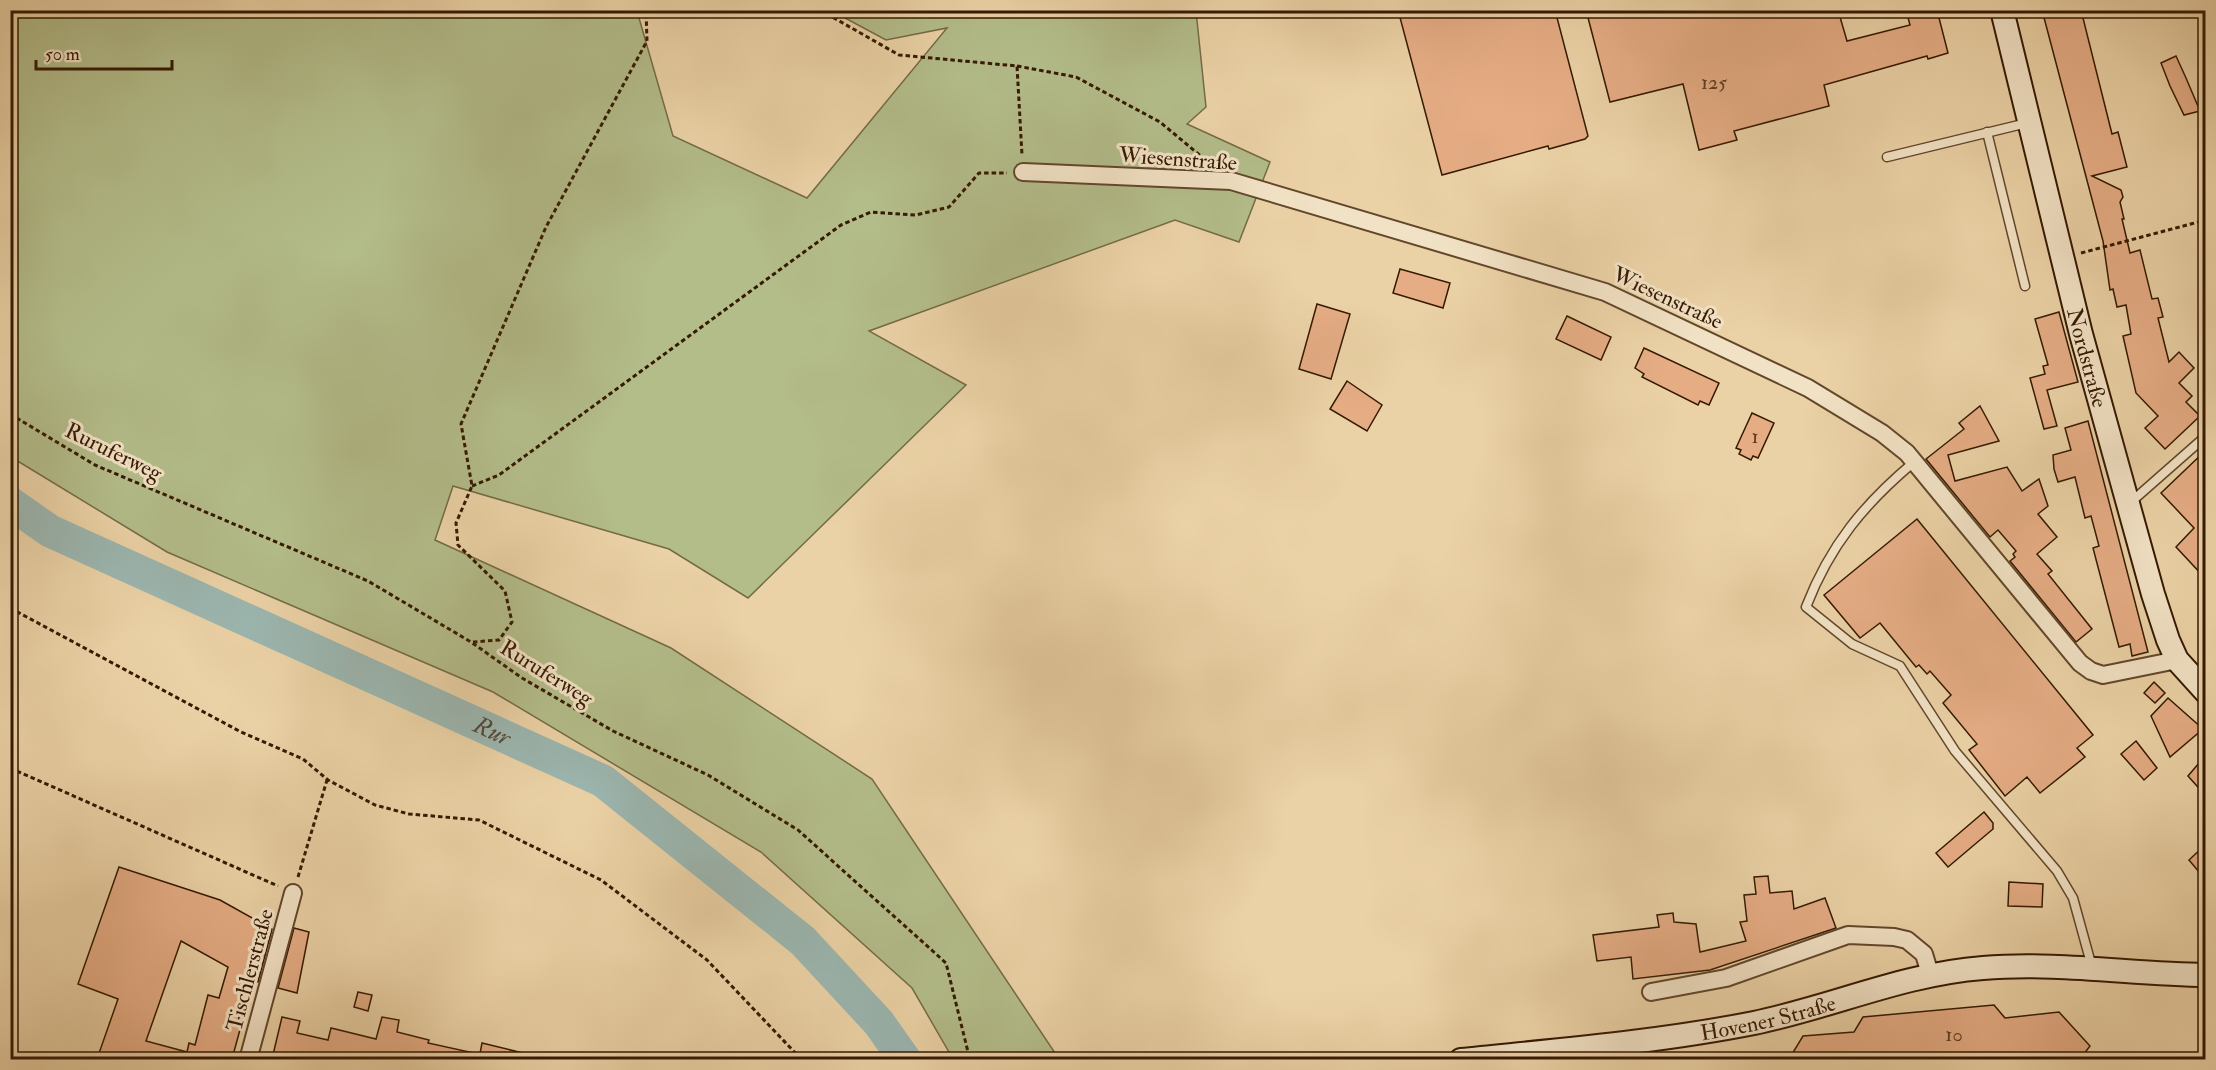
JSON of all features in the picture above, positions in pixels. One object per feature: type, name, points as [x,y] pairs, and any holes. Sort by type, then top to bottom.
[{"type":"main road","name":"Nordstraße","points":[[2002,10],[2062,258],[2153,594],[2177,660],[2204,688]]},
{"type":"main road","name":"Hovener Straße","points":[[1461,1059],[1613,1048],[1755,1022],[1930,974],[1994,968],[2205,975]]},
{"type":"street","name":"Wiesenstraße","points":[[1023,172],[1231,181],[1605,292],[1808,388],[1882,433],[1914,462],[2080,663],[2091,671],[2103,675],[2177,660]]},
{"type":"street","name":"Tischlerstraße","points":[[248,1059],[293,893]]},
{"type":"street","name":"Hovener Straße","points":[[1651,992],[1725,978],[1848,935],[1894,937],[1907,940],[1924,954],[1930,974]]},
{"type":"lane","points":[[1887,156],[2030,122]]},
{"type":"lane","points":[[1987,132],[2025,286]]},
{"type":"lane","points":[[2128,504],[2205,436]]},
{"type":"lane","points":[[1914,462],[1858,514],[1817,578],[1806,607],[1852,644],[1900,666],[1955,751],[2057,871],[2073,898],[2092,970]]},
{"type":"path","points":[[471,642],[499,640],[512,621],[505,591],[458,545],[456,523],[472,486],[461,424],[546,227],[648,41],[645,10]]},
{"type":"path","points":[[820,10],[899,55],[1017,66],[1076,77],[1160,122],[1231,181]]},
{"type":"path","points":[[1017,66],[1023,172]]},
{"type":"path","points":[[472,486],[499,475],[841,225],[870,212],[916,215],[949,207],[979,173],[998,173]]},
{"type":"path","points":[[2062,258],[2205,220]]},
{"type":"path","name":"Ruruferweg","points":[[10,414],[95,465],[368,581],[471,642],[532,684],[613,730],[708,775],[798,830],[946,963],[970,1059]]},
{"type":"path","points":[[10,608],[241,732],[303,759],[328,780],[375,805],[409,814],[479,820],[601,880],[707,960],[801,1059]]},
{"type":"path","points":[[10,768],[293,893],[328,780]]},
{"type":"green space","points":[[10,11],[637,11],[673,136],[807,198],[947,28],[886,40],[832,11],[1196,11],[1206,107],[1187,124],[1270,162],[1239,242],[1175,220],[869,331],[966,385],[748,598],[669,549],[453,486],[435,540],[671,648],[872,779],[1059,1059],[953,1059],[912,988],[761,852],[493,692],[167,552],[11,457]]},
{"type":"building","points":[[1398,10],[1555,10],[1588,136],[1585,139],[1549,149],[1548,146],[1442,175]]},
{"type":"building","points":[[1586,10],[1838,10],[1847,41],[1910,25],[1906,10],[1937,10],[1948,53],[1928,59],[1927,56],[1824,85],[1829,106],[1734,131],[1737,140],[1699,150],[1683,84],[1610,102]]},
{"type":"building","points":[[2042,10],[2081,10],[2112,134],[2118,132],[2127,167],[2092,176],[2121,190],[2123,197],[2120,202],[2124,219],[2122,219],[2130,253],[2140,250],[2152,299],[2158,298],[2163,317],[2158,318],[2169,362],[2179,352],[2194,368],[2179,383],[2192,396],[2186,402],[2200,416],[2165,449],[2145,428],[2158,416],[2136,393],[2123,336],[2131,334],[2126,305],[2117,307],[2113,289],[2110,290],[2103,241]]},
{"type":"building","points":[[2176,56],[2200,111],[2184,115],[2170,86],[2161,63]]},
{"type":"building","points":[[1400,269],[1450,283],[1443,308],[1393,293]]},
{"type":"building","points":[[1317,304],[1350,314],[1331,379],[1299,369]]},
{"type":"building","points":[[2059,312],[2078,382],[2047,390],[2057,426],[2044,429],[2030,378],[2045,374],[2043,366],[2048,365],[2035,319]]},
{"type":"building","points":[[1567,316],[1611,337],[1601,360],[1556,339]]},
{"type":"building","points":[[1644,348],[1719,383],[1709,405],[1700,401],[1698,405],[1642,377],[1644,374],[1635,368]]},
{"type":"building","points":[[1347,381],[1382,405],[1367,431],[1330,409]]},
{"type":"building","points":[[1980,406],[1999,441],[1948,455],[1955,481],[2007,467],[2022,491],[2039,479],[2048,506],[2038,514],[2057,537],[2037,554],[2052,571],[2048,574],[2092,629],[2076,642],[2010,561],[2015,557],[2013,554],[2016,551],[1998,530],[1990,537],[1926,459],[1964,429],[1959,423]]},
{"type":"building","points":[[1752,413],[1774,423],[1758,458],[1753,456],[1751,460],[1739,454],[1741,450],[1736,448]]},
{"type":"building","points":[[2088,421],[2148,652],[2132,656],[2130,644],[2119,647],[2093,548],[2099,546],[2091,516],[2085,518],[2075,477],[2058,482],[2054,469],[2053,455],[2071,450],[2065,428]]},
{"type":"building","points":[[2205,451],[2205,578],[2176,547],[2194,528],[2161,493]]},
{"type":"building","points":[[1917,519],[2093,735],[2077,748],[2085,757],[2040,793],[2027,777],[2005,796],[1969,750],[1977,744],[1943,703],[1951,695],[1930,671],[1927,674],[1919,665],[1916,667],[1880,623],[1860,638],[1824,595]]},
{"type":"building","points":[[2154,682],[2165,693],[2155,703],[2144,693]]},
{"type":"building","points":[[2168,698],[2203,729],[2170,757],[2151,716]]},
{"type":"building","points":[[2136,741],[2157,768],[2144,780],[2121,754]]},
{"type":"building","points":[[2205,756],[2205,795],[2188,776]]},
{"type":"building","points":[[1984,812],[1993,823],[1993,829],[1948,867],[1936,853]]},
{"type":"building","points":[[2205,845],[2205,879],[2189,860]]},
{"type":"building","points":[[119,867],[220,900],[272,929],[258,982],[253,981],[249,995],[245,994],[237,1025],[241,1026],[232,1059],[97,1059],[118,999],[78,984]],"holes":[[[181,941],[228,967],[219,998],[208,995],[195,1045],[189,1043],[187,1052],[146,1041]]]},
{"type":"building","points":[[1768,876],[1770,893],[1792,891],[1794,909],[1825,898],[1836,928],[1710,970],[1633,979],[1631,957],[1597,961],[1593,935],[1659,927],[1657,915],[1673,913],[1674,922],[1696,924],[1700,952],[1746,941],[1740,922],[1747,921],[1744,895],[1756,894],[1754,877]]},
{"type":"building","points":[[2009,882],[2043,884],[2042,907],[2008,906]]},
{"type":"building","points":[[294,928],[309,932],[297,993],[278,988]]},
{"type":"building","points":[[358,992],[372,995],[368,1011],[354,1007]]},
{"type":"building","points":[[1994,1005],[2005,1018],[2059,1012],[2090,1046],[2080,1059],[1789,1059],[1803,1036],[1854,1032],[1863,1017]]},
{"type":"building","points":[[282,1017],[300,1021],[297,1033],[328,1040],[331,1028],[376,1039],[382,1017],[399,1020],[397,1032],[429,1040],[428,1043],[474,1053],[473,1059],[272,1059]]},
{"type":"building","points":[[482,1043],[527,1054],[526,1059],[479,1059]]},
{"type":"waterway","name":"Rur","points":[[10,503],[50,531],[603,781],[803,941],[879,1023],[905,1060]]}]
